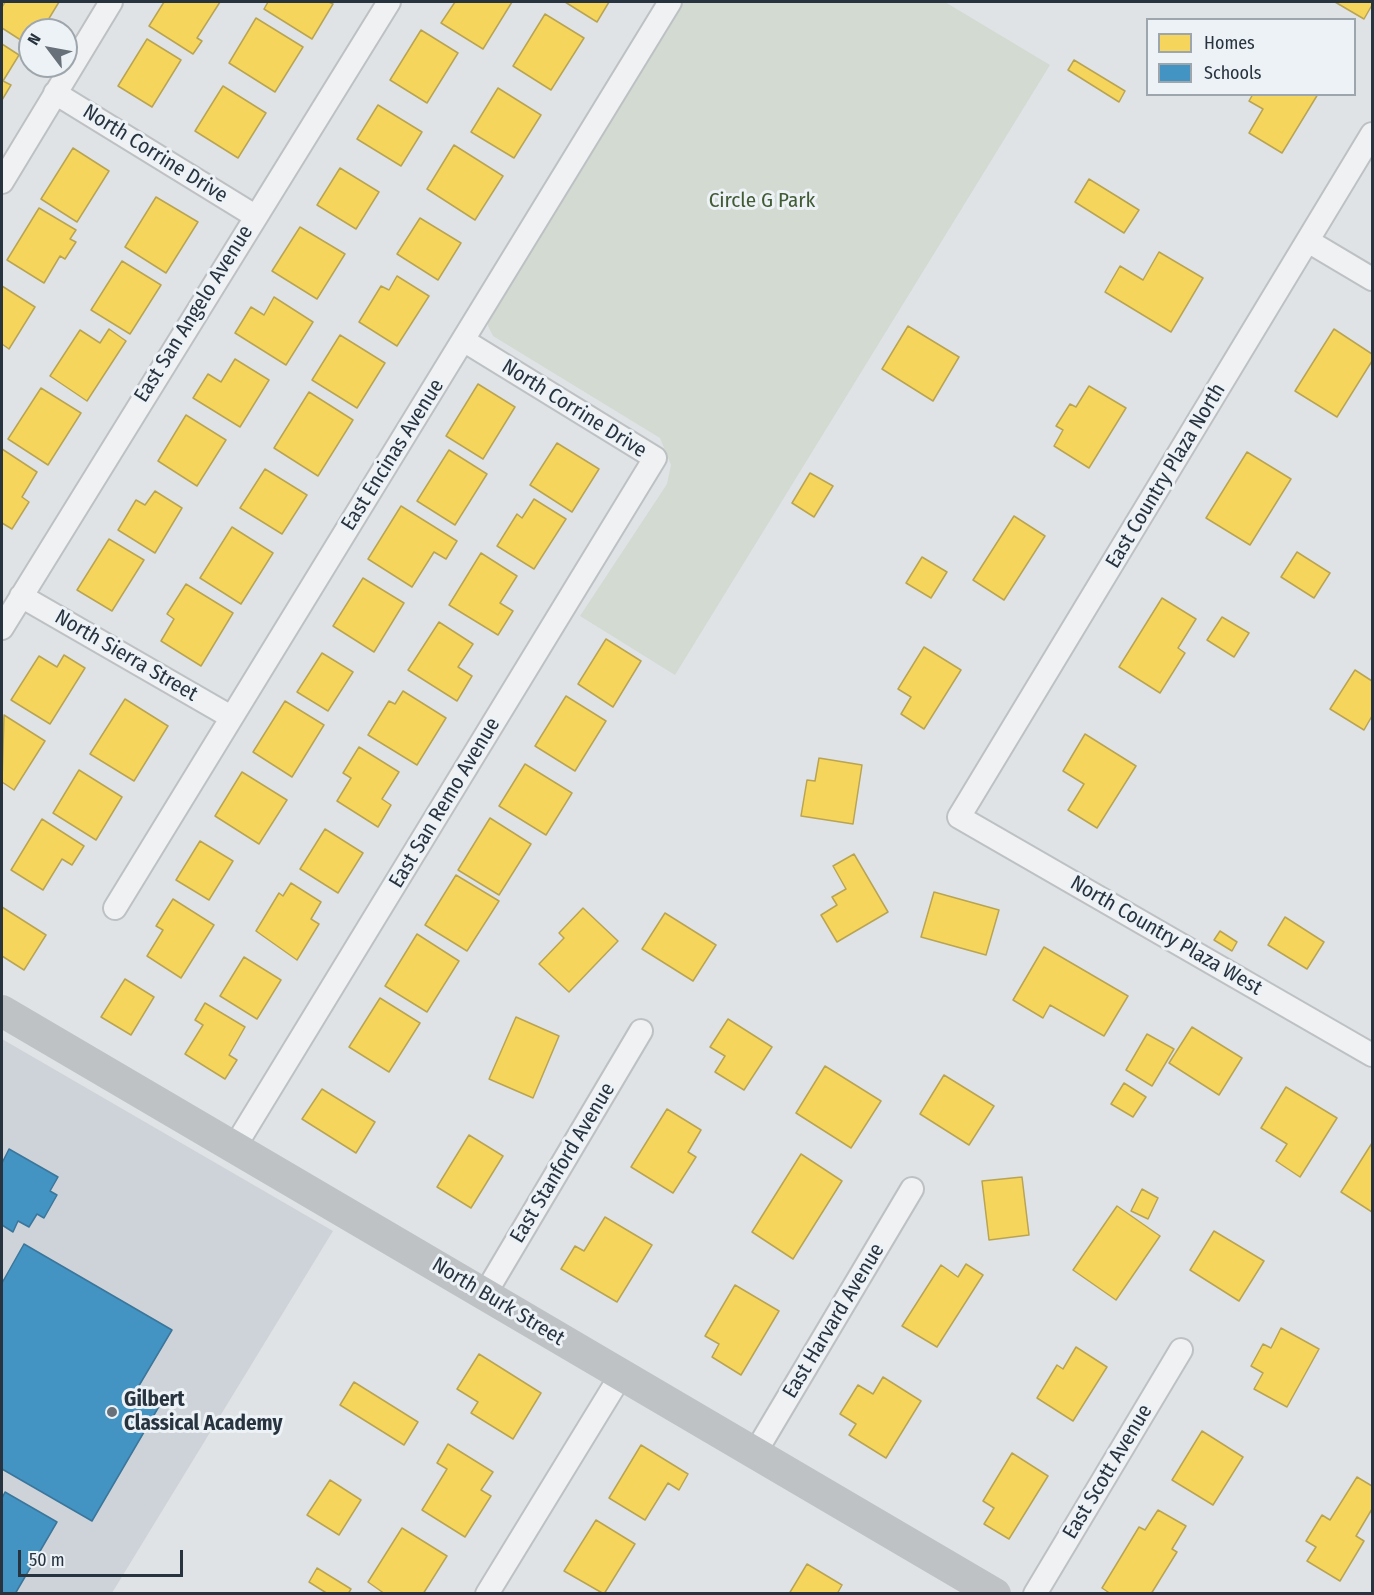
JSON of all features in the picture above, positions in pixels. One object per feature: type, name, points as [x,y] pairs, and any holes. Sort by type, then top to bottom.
[{"type":"street","points":[[2,182],[111,2]]},
{"type":"street","name":"East San Angelo Avenue","points":[[2,628],[389,2]]},
{"type":"street","name":"East Encinas Avenue","points":[[115,908],[670,2]]},
{"type":"street","name":"North Corrine Drive","points":[[55,93],[255,216]]},
{"type":"street","name":"East Country Plaza North","points":[[959,817],[1372,134]]},
{"type":"street","points":[[1308,241],[1372,279]]},
{"type":"street","name":"North Corrine Drive","points":[[463,340],[655,458]]},
{"type":"street","name":"East San Remo Avenue","points":[[234,1148],[655,458]]},
{"type":"street","name":"North Sierra Street","points":[[21,596],[231,717]]},
{"type":"street","name":"North Country Plaza West","points":[[959,817],[1372,1055]]},
{"type":"street","name":"North Burk Street","points":[[2,1011],[995,1593]]},
{"type":"street","name":"East Stanford Avenue","points":[[485,1294],[641,1031]]},
{"type":"street","name":"East Harvard Avenue","points":[[755,1453],[912,1189]]},
{"type":"street","name":"East Scott Avenue","points":[[1035,1593],[1181,1350]]},
{"type":"street","points":[[487,1593],[621,1375]]},
{"type":"shaded area","name":"Gilbert Classical Academy","points":[[2,1039],[333,1231],[112,1593],[2,1593]]},
{"type":"green space","name":"Circle G Park","points":[[679,2],[945,2],[1050,65],[675,675],[580,616],[667,484],[671,465],[660,438],[493,336],[488,326],[488,316]]},
{"type":"building: Homes","points":[[5,2],[59,2],[49,18],[18,18],[18,38],[2,28],[2,7]]},
{"type":"building: Homes","points":[[164,2],[220,2],[197,38],[202,41],[193,54],[149,26]]},
{"type":"building: Homes","points":[[268,2],[329,2],[333,4],[312,39],[264,9]]},
{"type":"building: Homes","points":[[455,2],[512,2],[483,49],[441,23]]},
{"type":"building: Homes","points":[[565,2],[609,2],[597,22]]},
{"type":"building: Homes","points":[[1335,2],[1372,2],[1372,5],[1364,19]]},
{"type":"building: Homes","points":[[545,14],[584,38],[551,90],[513,66]]},
{"type":"building: Homes","points":[[256,18],[303,47],[275,92],[229,63]]},
{"type":"building: Homes","points":[[421,30],[458,53],[427,103],[390,80]]},
{"type":"building: Homes","points":[[147,39],[181,60],[152,107],[118,86]]},
{"type":"building: Homes","points":[[2,44],[18,57],[3,81],[11,85],[2,100]]},
{"type":"building: Homes","points":[[1074,60],[1125,91],[1119,102],[1068,70]]},
{"type":"building: Homes","points":[[223,86],[266,113],[238,158],[195,131]]},
{"type":"building: Homes","points":[[498,88],[541,115],[514,158],[471,132]]},
{"type":"building: Homes","points":[[1252,96],[1317,96],[1282,153],[1249,133],[1263,109],[1249,101]]},
{"type":"building: Homes","points":[[378,105],[422,132],[401,166],[357,139]]},
{"type":"building: Homes","points":[[454,145],[503,176],[475,220],[427,189]]},
{"type":"building: Homes","points":[[73,148],[109,171],[77,222],[41,199]]},
{"type":"building: Homes","points":[[340,168],[379,192],[356,229],[317,205]]},
{"type":"building: Homes","points":[[1089,179],[1139,210],[1124,233],[1075,202]]},
{"type":"building: Homes","points":[[156,197],[198,222],[166,273],[125,247]]},
{"type":"building: Homes","points":[[39,208],[76,230],[70,239],[76,242],[65,259],[60,256],[44,283],[7,260]]},
{"type":"building: Homes","points":[[420,218],[461,243],[438,280],[397,254]]},
{"type":"building: Homes","points":[[300,227],[345,254],[317,299],[272,271]]},
{"type":"building: Homes","points":[[1159,252],[1203,278],[1171,332],[1105,292],[1120,266],[1143,280]]},
{"type":"building: Homes","points":[[122,261],[161,285],[130,334],[91,310]]},
{"type":"building: Homes","points":[[397,276],[429,296],[397,346],[359,322],[381,286],[389,290]]},
{"type":"building: Homes","points":[[2,286],[35,307],[9,349],[2,344]]},
{"type":"building: Homes","points":[[274,297],[313,322],[286,365],[235,333],[251,307],[264,315]]},
{"type":"building: Homes","points":[[908,326],[959,357],[933,401],[882,369]]},
{"type":"building: Homes","points":[[109,329],[126,341],[87,401],[50,376],[80,330],[100,343]]},
{"type":"building: Homes","points":[[1334,329],[1372,354],[1372,361],[1337,417],[1295,391]]},
{"type":"building: Homes","points":[[340,335],[385,363],[357,408],[312,380]]},
{"type":"building: Homes","points":[[235,359],[269,380],[240,427],[193,398],[208,374],[221,382]]},
{"type":"building: Homes","points":[[478,384],[515,407],[483,459],[446,436]]},
{"type":"building: Homes","points":[[1089,386],[1126,408],[1089,468],[1054,446],[1063,430],[1056,426],[1070,404],[1076,407]]},
{"type":"building: Homes","points":[[41,388],[81,413],[48,465],[8,439]]},
{"type":"building: Homes","points":[[309,392],[353,420],[318,476],[274,448]]},
{"type":"building: Homes","points":[[186,415],[226,440],[197,486],[158,461]]},
{"type":"building: Homes","points":[[557,443],[599,469],[572,512],[530,485]]},
{"type":"building: Homes","points":[[2,449],[37,472],[22,497],[29,502],[12,529],[2,523]]},
{"type":"building: Homes","points":[[449,450],[487,474],[455,525],[417,501]]},
{"type":"building: Homes","points":[[1247,452],[1291,479],[1250,545],[1206,518]]},
{"type":"building: Homes","points":[[265,469],[307,495],[282,534],[240,508]]},
{"type":"building: Homes","points":[[810,473],[833,486],[814,517],[792,503]]},
{"type":"building: Homes","points":[[155,491],[182,508],[155,553],[118,530],[136,500],[145,505]]},
{"type":"building: Homes","points":[[534,499],[566,519],[534,569],[497,546],[517,514],[522,518]]},
{"type":"building: Homes","points":[[401,506],[457,541],[446,559],[434,552],[412,587],[368,559]]},
{"type":"building: Homes","points":[[1014,516],[1045,536],[1004,600],[973,580]]},
{"type":"building: Homes","points":[[232,527],[273,553],[241,604],[200,578]]},
{"type":"building: Homes","points":[[109,539],[144,560],[112,611],[77,590]]},
{"type":"building: Homes","points":[[1297,552],[1330,573],[1314,598],[1281,577]]},
{"type":"building: Homes","points":[[481,553],[517,576],[500,603],[513,611],[498,635],[449,605]]},
{"type":"building: Homes","points":[[922,557],[947,572],[931,598],[906,583]]},
{"type":"building: Homes","points":[[363,578],[404,603],[374,652],[333,626]]},
{"type":"building: Homes","points":[[186,584],[233,613],[201,666],[161,641],[174,619],[167,614]]},
{"type":"building: Homes","points":[[1162,598],[1196,619],[1178,648],[1185,653],[1160,693],[1119,667]]},
{"type":"building: Homes","points":[[1222,617],[1249,633],[1234,657],[1207,640]]},
{"type":"building: Homes","points":[[439,622],[473,644],[458,667],[472,676],[457,701],[408,670]]},
{"type":"building: Homes","points":[[606,639],[641,661],[613,707],[578,684]]},
{"type":"building: Homes","points":[[924,647],[961,670],[924,729],[901,714],[911,697],[898,689]]},
{"type":"building: Homes","points":[[322,653],[353,672],[328,711],[297,692]]},
{"type":"building: Homes","points":[[64,655],[85,668],[50,724],[11,700],[39,656],[57,667]]},
{"type":"building: Homes","points":[[1355,670],[1372,681],[1372,716],[1364,730],[1330,709]]},
{"type":"building: Homes","points":[[403,691],[446,718],[417,765],[368,735],[389,701],[395,704]]},
{"type":"building: Homes","points":[[566,696],[606,721],[575,771],[535,746]]},
{"type":"building: Homes","points":[[125,699],[168,726],[134,781],[90,754]]},
{"type":"building: Homes","points":[[285,701],[324,725],[292,777],[253,752]]},
{"type":"building: Homes","points":[[4,715],[45,741],[14,790],[2,782]]},
{"type":"building: Homes","points":[[1085,734],[1136,766],[1097,828],[1068,810],[1084,784],[1063,771]]},
{"type":"building: Homes","points":[[359,747],[399,772],[382,799],[391,805],[378,827],[337,801],[351,778],[343,773]]},
{"type":"building: Homes","points":[[819,758],[862,765],[853,824],[801,816],[807,780],[815,781]]},
{"type":"building: Homes","points":[[525,764],[572,793],[546,835],[499,806]]},
{"type":"building: Homes","points":[[79,770],[122,797],[96,840],[53,813]]},
{"type":"building: Homes","points":[[242,772],[287,800],[259,844],[215,816]]},
{"type":"building: Homes","points":[[490,818],[531,844],[499,895],[458,870]]},
{"type":"building: Homes","points":[[42,819],[84,846],[72,865],[62,859],[43,890],[11,870]]},
{"type":"building: Homes","points":[[325,829],[363,853],[338,893],[300,869]]},
{"type":"building: Homes","points":[[200,841],[233,861],[209,900],[176,880]]},
{"type":"building: Homes","points":[[854,854],[888,912],[837,942],[821,915],[837,905],[832,897],[846,889],[833,866]]},
{"type":"building: Homes","points":[[456,875],[499,901],[467,951],[425,925]]},
{"type":"building: Homes","points":[[291,883],[321,902],[311,919],[319,924],[297,960],[256,931],[279,893],[283,896]]},
{"type":"building: Homes","points":[[934,892],[999,910],[986,955],[921,937]]},
{"type":"building: Homes","points":[[173,899],[214,925],[181,978],[147,956],[163,930],[156,926]]},
{"type":"building: Homes","points":[[2,907],[46,935],[24,970],[2,956]]},
{"type":"building: Homes","points":[[583,908],[618,941],[569,992],[539,964],[564,938],[559,933]]},
{"type":"building: Homes","points":[[665,913],[716,945],[693,981],[642,949]]},
{"type":"building: Homes","points":[[1285,917],[1324,942],[1307,969],[1268,945]]},
{"type":"building: Homes","points":[[1220,931],[1237,942],[1232,951],[1214,940]]},
{"type":"building: Homes","points":[[417,934],[459,961],[427,1012],[385,986]]},
{"type":"building: Homes","points":[[1044,947],[1128,996],[1104,1036],[1050,1005],[1043,1018],[1013,1000]]},
{"type":"building: Homes","points":[[244,957],[281,980],[257,1019],[220,996]]},
{"type":"building: Homes","points":[[125,979],[154,997],[131,1035],[101,1017]]},
{"type":"building: Homes","points":[[380,998],[420,1023],[389,1072],[349,1047]]},
{"type":"building: Homes","points":[[205,1003],[245,1027],[229,1055],[237,1060],[225,1079],[185,1054],[203,1025],[195,1020]]},
{"type":"building: Homes","points":[[516,1017],[559,1036],[533,1098],[489,1079]]},
{"type":"building: Homes","points":[[728,1019],[772,1047],[744,1090],[715,1072],[725,1056],[710,1047]]},
{"type":"building: Homes","points":[[1192,1027],[1242,1058],[1219,1095],[1169,1063]]},
{"type":"building: Homes","points":[[1147,1034],[1174,1049],[1152,1086],[1126,1070]]},
{"type":"building: Homes","points":[[825,1066],[881,1101],[851,1148],[796,1113]]},
{"type":"building: Homes","points":[[944,1075],[994,1106],[969,1145],[920,1114]]},
{"type":"building: Homes","points":[[1124,1083],[1146,1097],[1133,1117],[1111,1104]]},
{"type":"building: Homes","points":[[1286,1087],[1337,1118],[1300,1177],[1276,1161],[1287,1144],[1261,1128]]},
{"type":"building: Homes","points":[[322,1089],[375,1122],[356,1153],[302,1119]]},
{"type":"building: Homes","points":[[667,1109],[701,1130],[688,1152],[696,1157],[673,1193],[631,1167]]},
{"type":"building: Homes","points":[[469,1135],[503,1156],[471,1208],[437,1187]]},
{"type":"building: Homes","points":[[1372,1143],[1372,1212],[1341,1192]]},
{"type":"building: Homes","points":[[801,1154],[842,1181],[793,1259],[752,1232]]},
{"type":"building: Homes","points":[[1022,1177],[1029,1235],[989,1240],[982,1181]]},
{"type":"building: Homes","points":[[1142,1189],[1158,1198],[1148,1219],[1131,1211]]},
{"type":"building: Homes","points":[[1117,1206],[1160,1236],[1116,1300],[1073,1270]]},
{"type":"building: Homes","points":[[605,1217],[652,1245],[617,1302],[561,1269],[575,1246],[584,1251]]},
{"type":"building: Homes","points":[[1214,1231],[1264,1261],[1239,1301],[1190,1270]]},
{"type":"building: Homes","points":[[966,1264],[983,1275],[937,1347],[902,1326],[941,1265],[958,1277]]},
{"type":"building: Homes","points":[[735,1285],[779,1311],[741,1375],[712,1357],[719,1344],[705,1336]]},
{"type":"building: Homes","points":[[1281,1328],[1319,1349],[1287,1407],[1254,1389],[1263,1373],[1251,1366],[1263,1344],[1271,1348]]},
{"type":"building: Homes","points":[[1076,1347],[1107,1367],[1073,1421],[1037,1398],[1057,1365],[1063,1369]]},
{"type":"building: Homes","points":[[479,1354],[541,1393],[513,1439],[471,1413],[478,1402],[457,1389]]},
{"type":"building: Homes","points":[[883,1377],[921,1401],[886,1458],[849,1435],[856,1424],[840,1414],[858,1385],[873,1394]]},
{"type":"building: Homes","points":[[354,1382],[418,1422],[404,1445],[340,1405]]},
{"type":"building: Homes","points":[[1202,1431],[1243,1457],[1213,1505],[1172,1480]]},
{"type":"building: Homes","points":[[448,1444],[493,1472],[481,1490],[491,1496],[465,1537],[422,1510],[447,1469],[437,1463]]},
{"type":"building: Homes","points":[[641,1445],[688,1474],[679,1490],[668,1483],[645,1520],[609,1498]]},
{"type":"building: Homes","points":[[1012,1453],[1048,1476],[1009,1539],[984,1524],[994,1508],[983,1501]]},
{"type":"building: Homes","points":[[1357,1477],[1372,1486],[1372,1509],[1356,1536],[1364,1541],[1340,1581],[1307,1561],[1316,1547],[1306,1541],[1322,1515],[1330,1520]]},
{"type":"building: Homes","points":[[330,1480],[361,1500],[339,1535],[307,1515]]},
{"type":"building: Homes","points":[[1158,1510],[1186,1526],[1172,1549],[1177,1552],[1151,1594],[1111,1594],[1102,1588],[1139,1527],[1145,1530]]},
{"type":"building: Homes","points":[[596,1520],[635,1544],[604,1594],[564,1571]]},
{"type":"building: Homes","points":[[402,1528],[447,1556],[423,1594],[385,1594],[368,1582]]},
{"type":"building: Homes","points":[[807,1564],[842,1585],[837,1594],[789,1594]]},
{"type":"building: Homes","points":[[317,1568],[351,1589],[348,1594],[328,1594],[309,1582]]},
{"type":"building: Schools","points":[[9,1149],[58,1177],[50,1191],[57,1195],[44,1218],[37,1214],[29,1227],[18,1221],[13,1232],[2,1225],[2,1163]]},
{"type":"building: Schools","points":[[24,1244],[172,1330],[137,1389],[161,1403],[92,1521],[2,1469],[2,1283]]},
{"type":"building: Schools","points":[[5,1492],[57,1522],[15,1594],[2,1594],[2,1498]]},
{"type":"place","name":"Gilbert Classical Academy","points":[[112,1412]]}]
